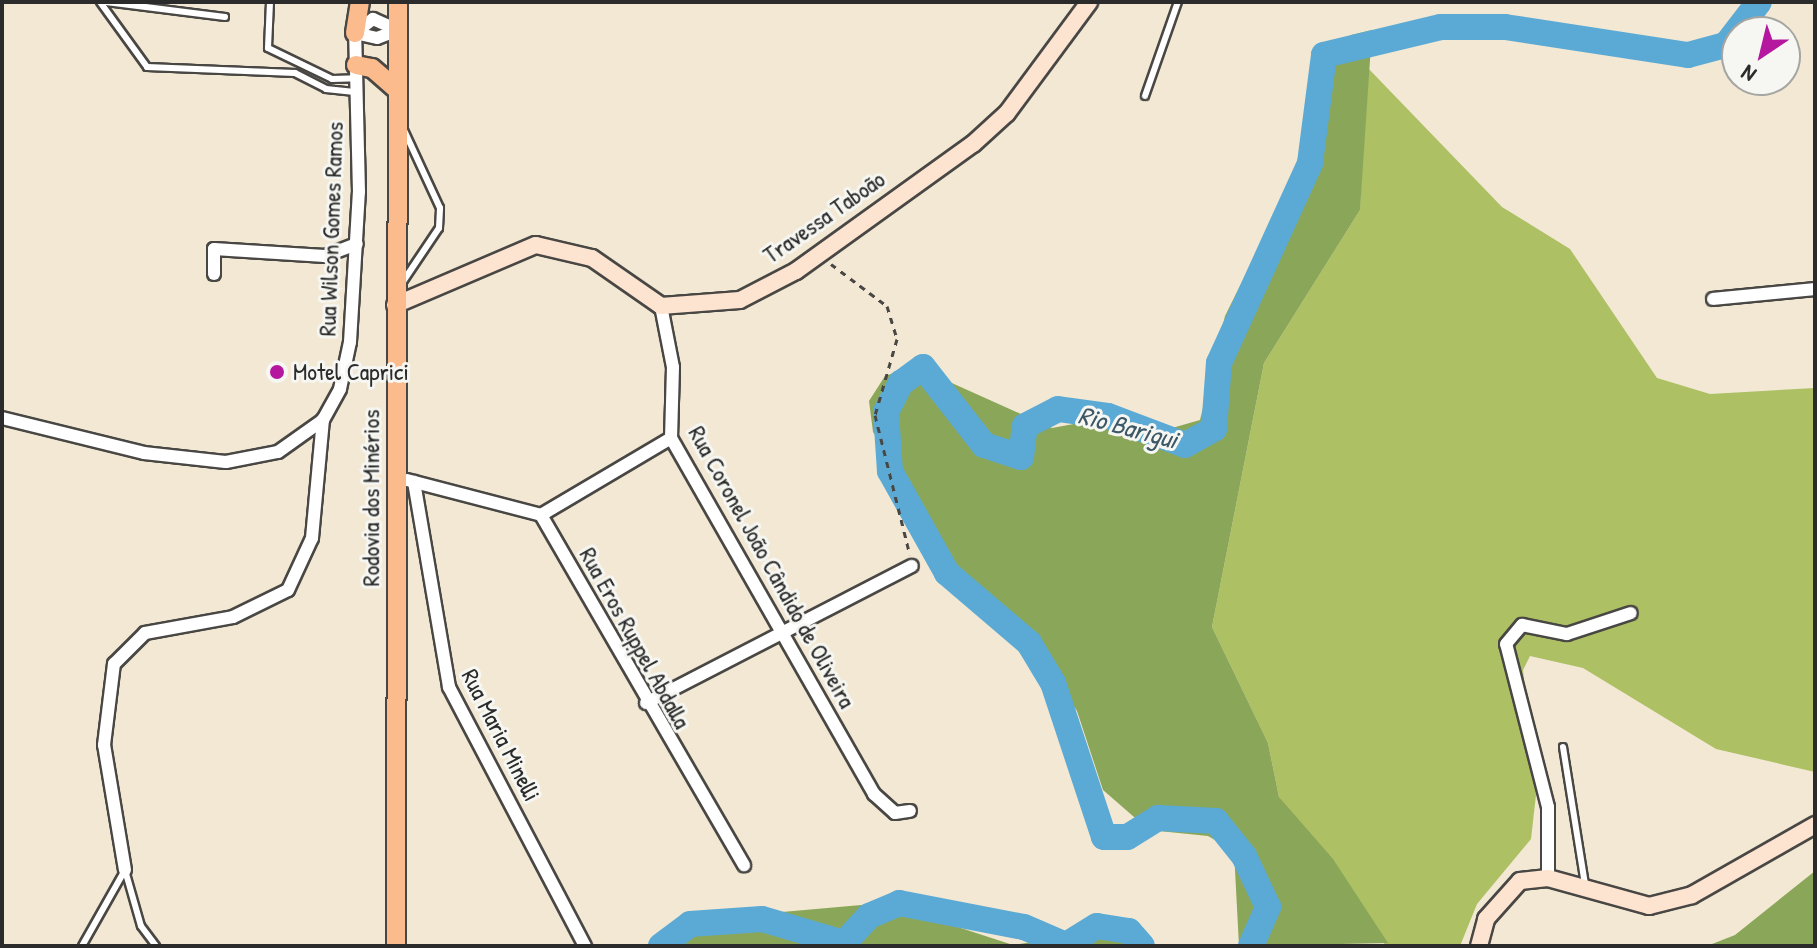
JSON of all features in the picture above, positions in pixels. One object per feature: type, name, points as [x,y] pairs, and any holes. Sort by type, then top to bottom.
[{"type":"main road","points":[[355,33],[360,2]]},
{"type":"main road","name":"Rodovia dos Minérios","points":[[396,946],[398,2]]},
{"type":"main road","points":[[356,72],[372,68],[397,90]]},
{"type":"street","name":"Travessa Taboão","points":[[661,306],[740,300],[818,254],[1007,113],[1089,2]]},
{"type":"street","points":[[355,33],[373,19],[398,30]]},
{"type":"street","points":[[355,33],[377,38],[398,30]]},
{"type":"street","name":"Rua Wilson Gomes Ramos","points":[[323,420],[346,368],[357,244],[355,33]]},
{"type":"street","points":[[214,274],[214,249],[325,256],[357,244]]},
{"type":"street","points":[[395,299],[536,245],[592,258],[661,306]]},
{"type":"street","points":[[1713,299],[1815,289]]},
{"type":"street","name":"Rua Coronel João Cândido de Oliveira","points":[[661,306],[673,367],[671,438],[780,634],[874,794],[895,813],[910,811]]},
{"type":"street","points":[[2,418],[144,453],[226,462],[278,452],[323,420]]},
{"type":"street","points":[[125,870],[104,745],[114,664],[145,633],[233,617],[288,590],[312,538],[323,420]]},
{"type":"street","points":[[395,476],[541,515],[671,438]]},
{"type":"street","name":"Rua Maria Minelli","points":[[414,482],[449,687],[585,946]]},
{"type":"street","name":"Rua Eros Ruppel Abdalla","points":[[541,515],[692,783],[744,865]]},
{"type":"street","points":[[646,703],[912,566]]},
{"type":"street","points":[[1548,878],[1548,807],[1506,644],[1522,625],[1567,634],[1631,613]]},
{"type":"street","points":[[1479,946],[1500,896],[1520,881],[1548,878],[1625,905],[1692,895],[1815,825]]},
{"type":"lane","points":[[100,2],[147,67],[295,73],[326,89],[357,92]]},
{"type":"lane","points":[[106,2],[225,17]]},
{"type":"lane","points":[[270,2],[268,48],[332,79],[356,72]]},
{"type":"lane","points":[[1145,96],[1178,2]]},
{"type":"lane","points":[[395,299],[439,228],[440,208],[397,116]]},
{"type":"lane","points":[[1563,747],[1586,889]]},
{"type":"lane","points":[[82,946],[125,870]]},
{"type":"lane","points":[[125,870],[141,926],[156,946]]},
{"type":"path","points":[[818,254],[887,306],[897,339],[875,415],[912,566]]},
{"type":"green space","points":[[1372,30],[1360,210],[1264,363],[1212,627],[1268,743],[1279,797],[1333,859],[1388,943],[1239,946],[1234,851],[1208,836],[1149,830],[1103,790],[1077,711],[1026,633],[919,533],[899,474],[873,432],[869,401],[885,376],[914,366],[1052,428],[1128,414],[1172,428],[1200,420],[1225,316],[1294,177],[1320,70],[1351,35]]},
{"type":"green space","points":[[1364,64],[1502,207],[1570,249],[1657,378],[1710,394],[1815,388],[1815,772],[1716,749],[1583,668],[1530,656],[1523,670],[1536,795],[1531,839],[1477,904],[1460,946],[1386,946],[1279,797],[1268,743],[1212,627],[1264,363],[1360,210]]},
{"type":"green space","points":[[1815,871],[1815,946],[1707,946],[1735,935]]},
{"type":"green space","points":[[884,903],[1013,945],[1108,931],[1145,946],[675,946],[714,918]]},
{"type":"waterway","name":"Rio Barigui","points":[[1251,946],[1268,907],[1244,856],[1216,821],[1158,818],[1127,837],[1104,837],[1053,683],[1029,643],[947,573],[890,471],[886,412],[901,383],[923,367],[984,445],[1021,457],[1025,426],[1058,409],[1108,416],[1185,445],[1214,429],[1219,363],[1310,163],[1324,55],[1441,27],[1505,27],[1688,55],[1726,45],[1759,2]]},
{"type":"waterway","name":"Rio Barigui","points":[[661,946],[690,924],[762,919],[844,943],[869,916],[899,903],[1024,927],[1066,945],[1097,926],[1129,931],[1142,946]]},
{"type":"place","name":"Motel Caprici","points":[[277,372]]}]
